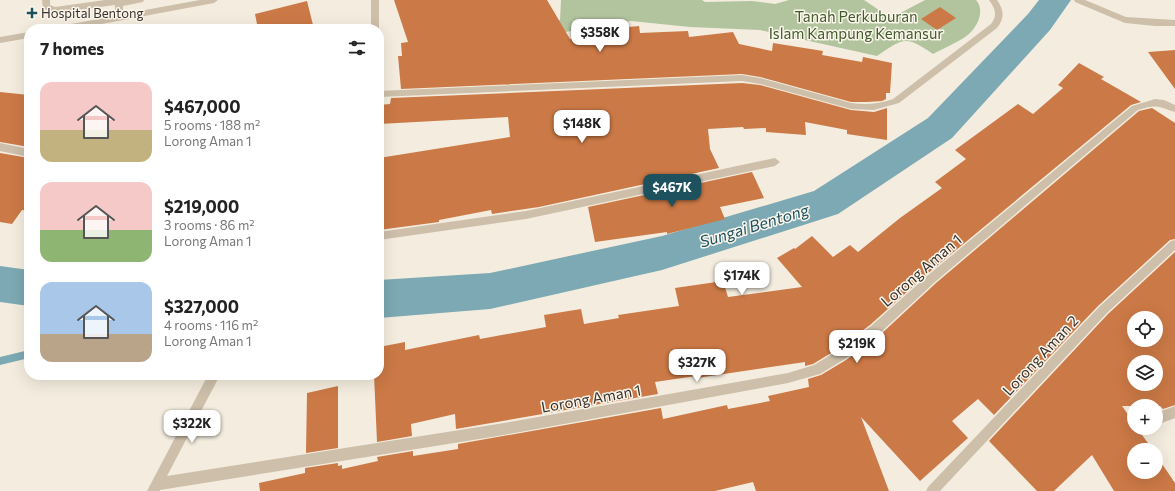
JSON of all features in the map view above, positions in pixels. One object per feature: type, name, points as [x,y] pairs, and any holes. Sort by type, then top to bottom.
[{"type":"street","points":[[46,0],[46,7],[55,10],[116,1],[119,4],[140,0]]},
{"type":"street","points":[[87,24],[214,0]]},
{"type":"street","points":[[375,0],[375,24]]},
{"type":"street","points":[[384,94],[742,78],[760,81],[851,106],[862,108],[884,106],[896,101],[994,26],[999,21],[1000,15],[998,7],[993,0]]},
{"type":"street","points":[[1078,0],[1125,20],[1140,22],[1175,22]]},
{"type":"street","points":[[119,4],[119,18]]},
{"type":"street","points":[[0,40],[24,36]]},
{"type":"street","name":"Lorong Aman 1","points":[[155,487],[498,430],[788,378],[816,370],[875,330],[932,279],[1135,108],[1152,102],[1166,104],[1175,109]]},
{"type":"street","points":[[0,147],[24,152]]},
{"type":"street","points":[[384,235],[526,215],[774,162]]},
{"type":"street","name":"Lorong Aman 2","points":[[932,491],[1103,310],[1175,244]]},
{"type":"street","points":[[155,487],[212,380]]},
{"type":"street","points":[[1163,416],[1175,412]]},
{"type":"green space","name":"Tanah Perkuburan Islam Kampung Kemansur","points":[[561,0],[702,0],[705,2],[752,1],[775,4],[789,0],[864,0],[891,18],[925,0],[976,0],[979,4],[980,13],[978,22],[969,34],[933,54],[916,44],[905,41],[893,45],[877,56],[760,30],[690,27],[631,21],[506,42],[560,20]]},
{"type":"building","points":[[394,0],[547,0],[570,39],[618,36],[617,28],[639,26],[640,33],[688,31],[689,37],[733,32],[739,44],[772,51],[773,43],[823,51],[822,55],[862,62],[863,57],[892,63],[890,93],[886,93],[886,99],[882,101],[851,102],[760,77],[742,74],[401,89],[398,56],[402,56],[401,43],[408,42]]},
{"type":"building","points":[[307,1],[313,24],[257,24],[255,14]]},
{"type":"building","points":[[940,7],[956,18],[937,30],[921,19]]},
{"type":"building","points":[[1175,50],[1175,89],[1148,52]]},
{"type":"building","points":[[1079,63],[1104,77],[1101,79],[1141,102],[1131,105],[926,275],[870,325],[836,350],[813,364],[805,366],[805,362],[697,378],[696,376],[655,382],[658,394],[456,429],[455,414],[411,424],[412,436],[377,442],[374,380],[384,380],[384,346],[405,342],[405,350],[479,335],[480,339],[546,327],[544,315],[581,309],[584,324],[619,318],[618,315],[679,306],[675,288],[723,281],[728,297],[802,287],[777,258],[794,248],[795,249],[812,236],[833,257],[850,245],[858,252],[900,218],[942,188],[935,182],[966,159],[955,150],[1018,104],[1033,114],[1063,88],[1058,85]]},
{"type":"building","points":[[742,83],[760,85],[851,110],[874,112],[887,108],[887,140],[847,134],[847,130],[805,122],[806,135],[766,132],[766,128],[744,129],[743,127],[708,129],[710,149],[719,168],[539,207],[492,214],[491,210],[439,220],[439,222],[384,229],[384,157],[510,137],[508,117],[384,124],[384,105],[390,104],[391,98]]},
{"type":"building","points":[[0,92],[24,94],[24,146],[0,142]]},
{"type":"building","points":[[1152,108],[1175,123],[1175,239],[1170,240],[1098,306],[994,415],[978,399],[952,421],[968,438],[920,481],[861,417],[889,491],[756,491],[753,482],[715,491],[260,491],[259,483],[305,473],[305,468],[338,463],[338,466],[342,465],[342,469],[378,461],[377,457],[413,451],[413,456],[458,449],[458,444],[661,408],[663,419],[727,405],[728,409],[770,401],[768,396],[809,387],[808,379],[821,375],[846,360],[880,335],[936,283],[1139,111]]},
{"type":"building","points":[[0,153],[24,157],[24,210],[22,210],[12,224],[0,222]]},
{"type":"building","points":[[752,172],[764,198],[720,207],[725,219],[667,234],[667,232],[595,242],[588,207]]},
{"type":"building","points":[[1175,252],[1175,405],[1163,409],[1163,399],[1127,399],[1127,406],[1122,406],[1127,413],[1127,435],[1142,435],[1148,443],[1127,443],[1127,479],[1163,479],[1163,465],[1175,483],[1175,491],[1114,491],[1092,455],[1054,491],[1037,491],[989,441],[1108,314]]},
{"type":"building","points":[[338,386],[338,448],[306,453],[307,393]]},
{"type":"waterway","name":"Sungai Bentong","points":[[384,299],[490,291],[662,253],[825,203],[940,128],[1039,22],[1056,0]]},
{"type":"waterway","name":"Sungai Bentong","points":[[0,284],[24,287]]},
{"type":"waterway","points":[[0,361],[24,355]]},
{"type":"place","name":"Hospital Bentong","points":[[32,13]]}]
